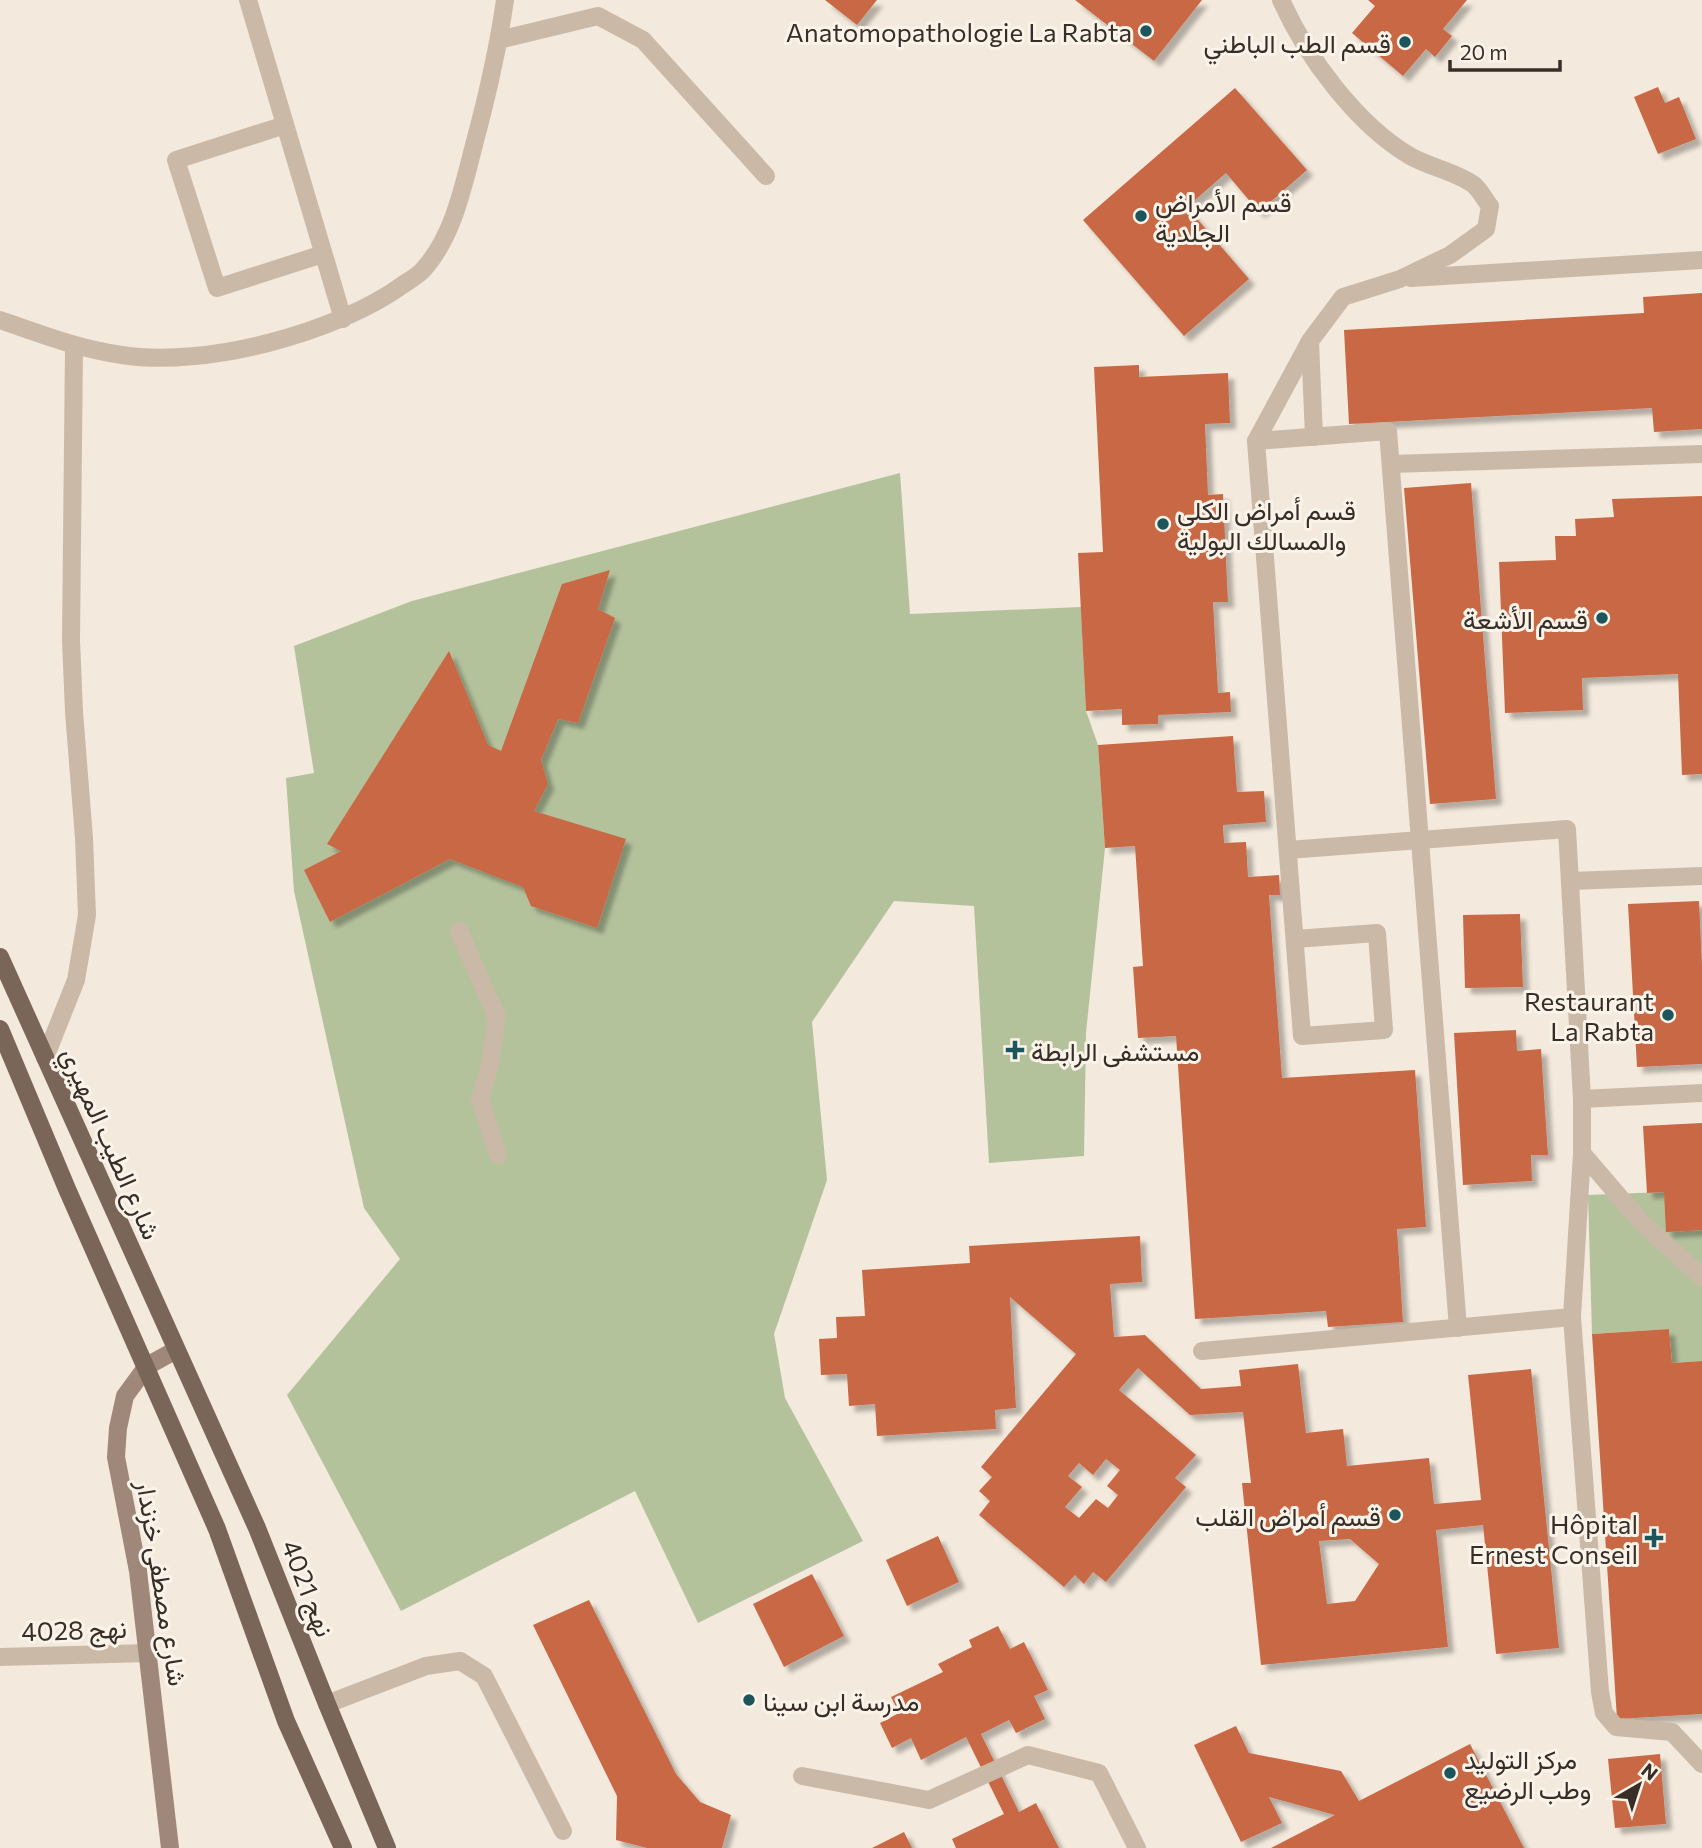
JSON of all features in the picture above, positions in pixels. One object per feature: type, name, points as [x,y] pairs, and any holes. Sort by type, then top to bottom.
[{"type":"main road","name":"شارع الطيب المهيري","points":[[0,957],[176,1350]]},
{"type":"main road","points":[[0,1029],[67,1189],[217,1529],[286,1721],[343,1848]]},
{"type":"main road","name":"شارع مصطفى خزندار","points":[[170,1848],[138,1571],[116,1457],[118,1428],[125,1396],[147,1366],[176,1350]]},
{"type":"main road","name":"نهج 4021","points":[[176,1350],[257,1528],[387,1848]]},
{"type":"street","points":[[248,0],[343,319]]},
{"type":"street","points":[[0,320],[74,346],[125,356],[172,357],[226,352],[292,335],[343,319],[385,298],[421,271],[448,231],[466,177],[499,40],[505,0]]},
{"type":"street","points":[[1281,0],[1295,32],[1345,99],[1373,127],[1409,156],[1474,186],[1490,206],[1486,229],[1450,255],[1400,279],[1343,297],[1310,341],[1256,441],[1302,1036],[1384,1030],[1377,933],[1295,940]]},
{"type":"street","points":[[499,40],[598,16],[643,40],[766,176]]},
{"type":"street","points":[[285,125],[176,160],[217,288],[323,254]]},
{"type":"street","points":[[1400,279],[1702,260]]},
{"type":"street","points":[[1310,341],[1314,437]]},
{"type":"street","points":[[45,1058],[76,979],[87,915],[71,640],[74,346]]},
{"type":"street","points":[[1256,441],[1388,431],[1458,1328]]},
{"type":"street","points":[[1391,464],[1702,454]]},
{"type":"street","points":[[1288,850],[1567,829],[1582,1099],[1582,1153],[1572,1317],[1600,1692],[1604,1713],[1616,1727],[1672,1732],[1702,1765]]},
{"type":"street","points":[[1571,881],[1702,876]]},
{"type":"street","points":[[459,932],[497,1017],[490,1065],[480,1099],[498,1155]]},
{"type":"street","points":[[1582,1099],[1702,1093]]},
{"type":"street","points":[[1582,1153],[1642,1223],[1702,1277]]},
{"type":"street","points":[[1202,1351],[1572,1317]]},
{"type":"street","name":"نهج 4028","points":[[0,1657],[149,1653]]},
{"type":"street","points":[[327,1704],[426,1666],[460,1661],[484,1676],[563,1831]]},
{"type":"street","points":[[802,1776],[929,1800],[1028,1755],[1099,1773],[1137,1848]]},
{"type":"green space","points":[[900,473],[910,614],[1081,607],[1086,711],[1098,745],[1105,848],[1086,1033],[1084,1156],[989,1163],[974,906],[894,901],[812,1022],[827,1180],[774,1334],[785,1398],[863,1541],[698,1623],[635,1491],[401,1611],[287,1395],[400,1259],[364,1208],[294,891],[286,778],[314,773],[294,646],[412,601]]},
{"type":"green space","points":[[1664,1192],[1702,1230],[1702,1361],[1672,1363],[1669,1329],[1592,1334],[1588,1195]]},
{"type":"building","points":[[825,0],[877,0],[857,25]]},
{"type":"building","name":"Anatomopathologie La Rabta","points":[[1075,0],[1202,0],[1154,61]]},
{"type":"building","name":"قسم الطب الباطني","points":[[1368,0],[1467,0],[1443,29],[1452,36],[1435,57],[1426,49],[1403,76],[1352,33],[1375,6]]},
{"type":"building","points":[[1658,87],[1665,103],[1679,97],[1696,139],[1658,154],[1634,97]]},
{"type":"building","name":"قسم الأمراض الجلدية","points":[[1235,88],[1307,170],[1259,212],[1226,173],[1187,207],[1249,279],[1184,336],[1083,220]]},
{"type":"building","points":[[1702,293],[1702,429],[1654,432],[1652,408],[1349,424],[1344,330],[1644,313],[1643,297]]},
{"type":"building","name":"قسم أمراض الكلى والمسالك البولية","points":[[1139,365],[1139,377],[1228,373],[1230,423],[1205,424],[1208,495],[1223,494],[1228,602],[1213,602],[1218,693],[1230,692],[1231,712],[1158,715],[1158,724],[1122,725],[1122,709],[1086,711],[1078,553],[1103,552],[1094,367]]},
{"type":"building","points":[[1471,483],[1496,799],[1430,804],[1404,488]]},
{"type":"building","name":"قسم الأشعة","points":[[1702,496],[1702,774],[1682,775],[1678,674],[1582,678],[1583,710],[1505,713],[1499,562],[1556,560],[1555,536],[1576,536],[1575,519],[1614,517],[1612,499]]},
{"type":"building","points":[[610,570],[598,609],[615,618],[578,723],[558,719],[541,760],[548,784],[534,811],[626,839],[597,928],[531,906],[523,887],[450,859],[330,922],[304,870],[341,851],[327,844],[449,651],[488,745],[501,751],[562,584]]},
{"type":"building","name":"مستشفى الرابطة","points":[[1233,736],[1237,792],[1264,791],[1266,822],[1223,825],[1224,843],[1246,842],[1248,877],[1279,875],[1280,895],[1269,895],[1282,1078],[1415,1070],[1426,1227],[1397,1229],[1403,1322],[1328,1327],[1326,1311],[1195,1319],[1176,1036],[1138,1038],[1133,967],[1143,966],[1135,846],[1105,848],[1098,745]]},
{"type":"building","name":"Restaurant La Rabta","points":[[1699,901],[1702,1064],[1637,1067],[1628,904]]},
{"type":"building","points":[[1520,914],[1523,987],[1465,988],[1463,915]]},
{"type":"building","points":[[1516,1030],[1517,1051],[1541,1049],[1548,1155],[1531,1155],[1532,1181],[1463,1185],[1454,1033]]},
{"type":"building","points":[[1702,1123],[1702,1230],[1666,1232],[1664,1192],[1647,1193],[1643,1126]]},
{"type":"building","points":[[1140,1236],[1142,1282],[1110,1284],[1114,1337],[1145,1335],[1201,1389],[1241,1386],[1239,1370],[1298,1364],[1306,1433],[1343,1429],[1347,1466],[1429,1458],[1434,1504],[1481,1500],[1468,1375],[1531,1369],[1559,1648],[1496,1654],[1483,1525],[1436,1530],[1448,1647],[1261,1665],[1242,1483],[1251,1483],[1243,1412],[1190,1415],[1138,1368],[1119,1390],[1196,1455],[1175,1478],[1186,1487],[1106,1582],[1093,1572],[1084,1584],[1075,1575],[1064,1587],[979,1515],[990,1501],[979,1491],[992,1477],[981,1467],[1076,1354],[1010,1297],[1016,1408],[995,1410],[996,1429],[877,1436],[875,1404],[849,1406],[847,1374],[821,1375],[819,1339],[837,1338],[836,1317],[865,1316],[862,1270],[970,1263],[969,1246]],"holes":[[[1106,1459],[1120,1470],[1107,1486],[1118,1495],[1108,1508],[1096,1499],[1079,1518],[1065,1507],[1082,1487],[1068,1476],[1079,1463],[1093,1475]],[[1350,1539],[1379,1564],[1355,1601],[1327,1604],[1319,1541]]]},
{"type":"building","name":"Hôpital Ernest Conseil","points":[[1669,1329],[1672,1363],[1702,1361],[1702,1714],[1617,1719],[1592,1334]]},
{"type":"building","points":[[938,1536],[959,1582],[907,1606],[886,1560]]},
{"type":"building","points":[[812,1574],[844,1636],[784,1667],[753,1604]]},
{"type":"building","points":[[589,1600],[676,1774],[700,1802],[731,1815],[722,1848],[647,1848],[616,1840],[617,1796],[533,1625]]},
{"type":"building","points":[[998,1626],[1010,1649],[1024,1642],[1048,1690],[1034,1696],[1045,1719],[1016,1733],[1009,1720],[981,1734],[1019,1812],[1036,1803],[1059,1848],[956,1848],[952,1839],[1004,1814],[966,1737],[921,1760],[911,1738],[892,1748],[880,1723],[899,1713],[891,1697],[943,1672],[938,1664],[972,1647],[969,1640]]},
{"type":"building","points":[[1236,1726],[1249,1753],[1341,1771],[1359,1801],[1470,1744],[1524,1848],[1271,1848],[1335,1815],[1269,1797],[1282,1823],[1241,1842],[1194,1745]]},
{"type":"building","points":[[1660,1754],[1666,1824],[1615,1828],[1608,1759]]},
{"type":"building","points":[[904,1832],[912,1848],[872,1848]]},
{"type":"place","name":"Anatomopathologie La Rabta","points":[[1146,31]]},
{"type":"place","name":"قسم الطب الباطني","points":[[1405,42]]},
{"type":"place","name":"قسم الأمراض الجلدية","points":[[1141,216]]},
{"type":"place","name":"قسم أمراض الكلى والمسالك البولية","points":[[1163,524]]},
{"type":"place","name":"قسم الأشعة","points":[[1602,618]]},
{"type":"place","name":"Restaurant La Rabta","points":[[1668,1015]]},
{"type":"place","name":"مستشفى الرابطة","points":[[1015,1050]]},
{"type":"place","name":"قسم أمراض القلب","points":[[1395,1515]]},
{"type":"place","name":"Hôpital Ernest Conseil","points":[[1654,1538]]},
{"type":"place","name":"مدرسة ابن سينا","points":[[749,1700]]},
{"type":"place","name":"مركز التوليد وطب الرضيع","points":[[1450,1773]]}]
